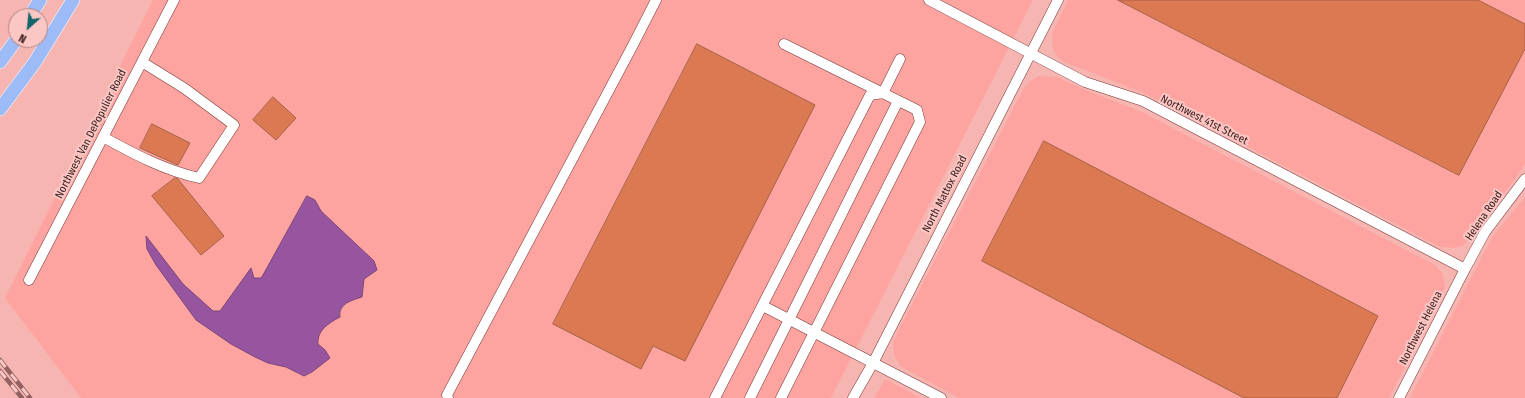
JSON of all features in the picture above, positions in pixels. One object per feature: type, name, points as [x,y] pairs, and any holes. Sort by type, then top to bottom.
[{"type":"main road","points":[[0,109],[35,62],[73,0]]},
{"type":"main road","points":[[0,62],[10,48]]},
{"type":"street","name":"Northwest Van DePopulier Road","points":[[30,280],[174,0]]},
{"type":"street","points":[[448,398],[447,395],[630,52],[656,0]]},
{"type":"street","name":"Northwest 41st Street","points":[[929,0],[1085,82],[1143,102],[1465,269]]},
{"type":"street","name":"North Mattox Road","points":[[853,398],[873,363],[1058,0]]},
{"type":"street","points":[[781,398],[920,122],[917,110],[784,44]]},
{"type":"street","points":[[882,93],[900,59]]},
{"type":"street","points":[[103,137],[146,160],[177,173],[199,178],[234,125],[184,88],[142,62]]},
{"type":"street","points":[[715,398],[870,95],[882,93]]},
{"type":"street","points":[[750,398],[898,101]]},
{"type":"street","name":"Helena Road","points":[[1465,269],[1485,232],[1525,179]]},
{"type":"street","name":"Northwest Helena","points":[[1399,398],[1465,269]]},
{"type":"street","points":[[762,306],[941,398]]},
{"type":"shaded area","points":[[153,0],[1033,0],[831,398],[81,398],[5,298]]},
{"type":"shaded area","points":[[1068,0],[1525,0],[1525,164],[1465,244],[1456,248],[1440,247],[1144,93],[1064,62],[1056,55],[1053,49],[1052,34]]},
{"type":"shaded area","points":[[1039,76],[1057,77],[1142,112],[1435,265],[1443,274],[1445,288],[1389,398],[959,398],[900,366],[894,355],[893,344],[898,331],[1024,88],[1030,81]]},
{"type":"shaded area","points":[[307,196],[315,200],[321,211],[374,261],[377,270],[364,279],[362,297],[346,303],[341,309],[340,317],[328,324],[319,335],[318,344],[325,350],[330,358],[312,372],[304,376],[286,367],[268,363],[255,357],[231,344],[196,320],[156,265],[147,249],[146,236],[183,284],[213,311],[220,311],[251,268],[254,278],[261,278]]},
{"type":"shaded area","points":[[1525,197],[1525,398],[1410,398],[1493,236]]},
{"type":"shaded area","points":[[885,379],[921,398],[874,398]]},
{"type":"building","points":[[1118,0],[1478,0],[1525,24],[1525,49],[1459,175]]},
{"type":"building","points":[[697,44],[815,105],[685,361],[653,346],[641,369],[553,324]]},
{"type":"building","points":[[273,97],[296,118],[276,140],[253,120]]},
{"type":"building","points":[[152,124],[190,143],[178,165],[140,148]]},
{"type":"building","points":[[1044,141],[1378,316],[1337,398],[1244,398],[982,261]]},
{"type":"building","points":[[175,178],[178,179],[224,236],[201,255],[152,196]]},
{"type":"railway","points":[[0,360],[30,398]]},
{"type":"railway","points":[[0,371],[22,398]]}]
